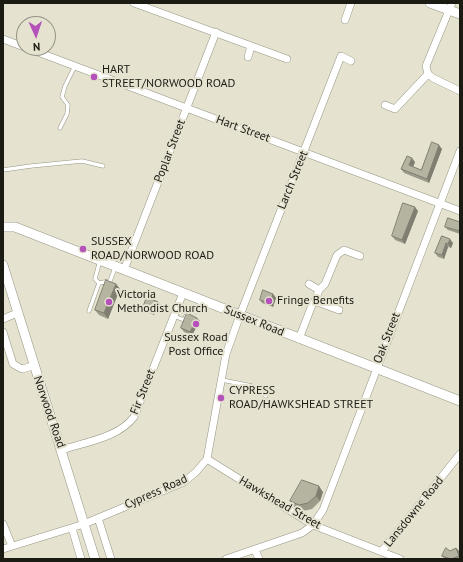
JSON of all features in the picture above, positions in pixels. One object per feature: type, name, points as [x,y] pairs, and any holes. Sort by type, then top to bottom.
[{"type":"street","points":[[134,3],[287,59]]},
{"type":"street","points":[[345,20],[351,3]]},
{"type":"street","points":[[430,3],[450,6],[460,14]]},
{"type":"street","points":[[450,6],[426,66],[428,74],[433,78],[460,91]]},
{"type":"street","name":"Poplar Street","points":[[120,268],[216,32]]},
{"type":"street","points":[[3,39],[16,44]]},
{"type":"street","points":[[248,57],[251,46]]},
{"type":"street","name":"Hart Street","points":[[48,56],[460,211]]},
{"type":"street","name":"Larch Street","points":[[240,314],[341,56],[351,60]]},
{"type":"street","points":[[385,105],[395,109],[428,74]]},
{"type":"street","name":"Oak Street","points":[[313,525],[323,510],[460,151]]},
{"type":"street","name":"Sussex Road","points":[[3,227],[15,227],[460,401]]},
{"type":"street","points":[[299,339],[312,305],[319,290],[325,284],[337,255],[344,250],[360,256]]},
{"type":"street","name":"Norwood Road","points":[[3,265],[33,366],[62,450],[95,559]]},
{"type":"street","points":[[309,284],[319,290]]},
{"type":"street","name":"Fir Street","points":[[62,450],[118,431],[127,426],[134,418],[183,293]]},
{"type":"street","points":[[315,301],[339,310]]},
{"type":"street","points":[[3,319],[17,313]]},
{"type":"street","name":"Cypress Road","points":[[3,549],[84,524],[184,482],[196,472],[207,459],[212,440],[220,380],[226,354],[240,314]]},
{"type":"street","points":[[3,332],[13,364],[22,369],[33,366]]},
{"type":"street","name":"Lansdowne Road","points":[[382,551],[460,454]]},
{"type":"street","name":"Hawkshead Street","points":[[207,459],[313,525],[400,559]]},
{"type":"street","points":[[98,518],[112,559]]},
{"type":"street","points":[[3,524],[12,546]]},
{"type":"street","points":[[226,559],[302,533],[313,525]]},
{"type":"street","points":[[72,528],[81,559]]},
{"type":"street","points":[[255,550],[259,559]]},
{"type":"lane","points":[[60,128],[67,114],[68,105],[62,97],[74,66]]},
{"type":"lane","points":[[3,170],[82,161],[103,166]]},
{"type":"lane","points":[[100,260],[94,276],[94,279],[99,283],[110,281],[120,268]]},
{"type":"lane","points":[[89,311],[99,283]]},
{"type":"lane","points":[[174,316],[184,320],[189,310],[196,312],[202,300]]},
{"type":"lane","points":[[220,380],[252,386],[266,396]]},
{"type":"building","points":[[432,142],[439,145],[427,179],[401,169],[407,156],[412,158],[409,165],[421,170]]},
{"type":"building","points":[[403,203],[415,207],[402,240],[392,236]]},
{"type":"building","points":[[448,218],[460,222],[460,231],[445,227]]},
{"type":"building","points":[[442,236],[450,239],[448,244],[446,243],[442,255],[435,253]]},
{"type":"building","points":[[106,280],[116,284],[104,313],[95,310]]},
{"type":"building","points":[[263,290],[273,294],[270,303],[260,300]]},
{"type":"building","points":[[147,297],[158,302],[155,309],[153,308],[151,311],[144,309],[146,306],[144,305]]},
{"type":"building","points":[[187,313],[197,318],[190,332],[181,328]]},
{"type":"building","points":[[302,480],[319,486],[316,496],[308,503],[299,505],[290,501]]},
{"type":"building","points":[[446,548],[450,551],[456,548],[459,556],[451,559],[442,556]]},
{"type":"place","name":"HART STREET/NORWOOD ROAD","points":[[94,77]]},
{"type":"place","name":"SUSSEX ROAD/NORWOOD ROAD","points":[[83,249]]},
{"type":"place","name":"Fringe Benefits","points":[[269,301]]},
{"type":"place","name":"Victoria Methodist Church","points":[[109,302]]},
{"type":"place","name":"Sussex Road Post Office","points":[[196,324]]},
{"type":"place","name":"CYPRESS ROAD/HAWKSHEAD STREET","points":[[221,398]]}]
